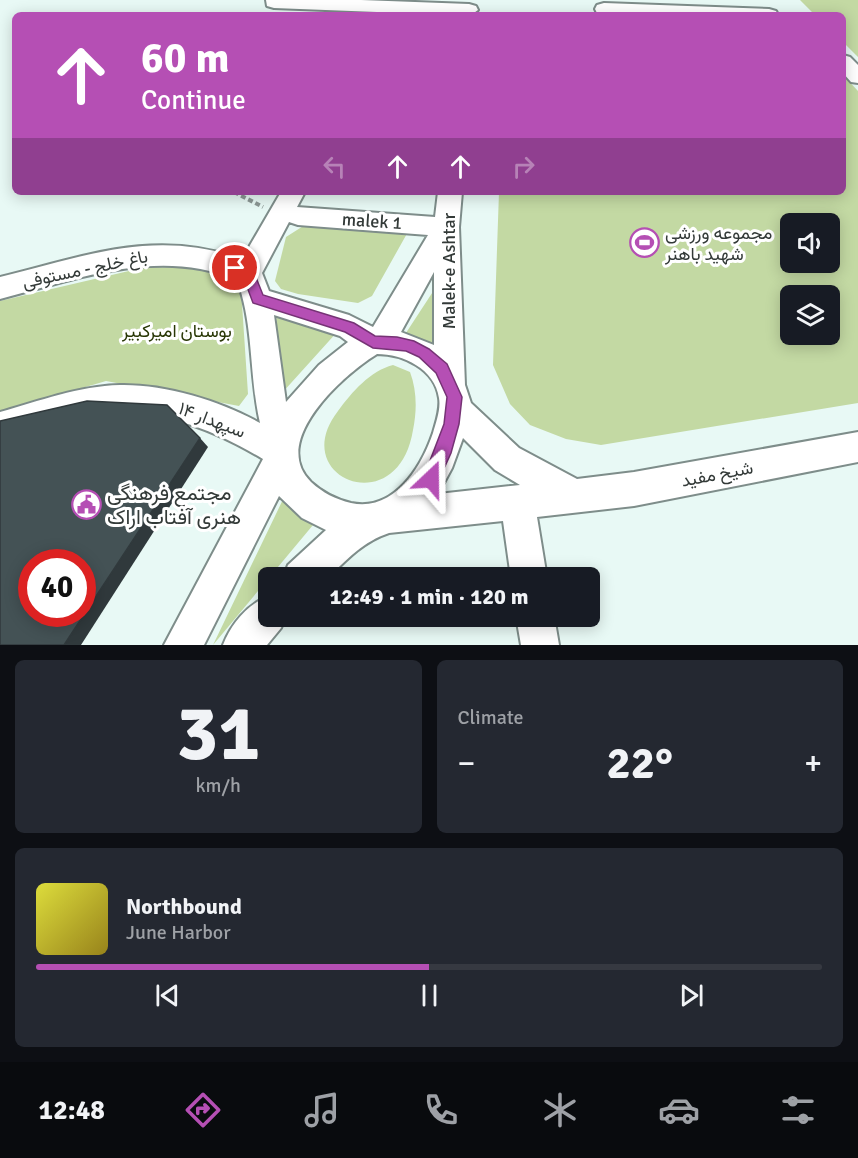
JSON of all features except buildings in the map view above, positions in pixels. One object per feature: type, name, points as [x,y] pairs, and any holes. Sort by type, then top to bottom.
[{"type":"street","points":[[272,6],[351,2],[373,10],[469,8]]},
{"type":"street","points":[[604,8],[690,12]]},
{"type":"street","name":"Malek-e Ashtar","points":[[450,195],[446,227],[452,397]]},
{"type":"street","points":[[290,208],[253,286],[271,404],[287,478],[299,495],[319,510],[341,518],[376,520]]},
{"type":"street","name":"malek 1","points":[[290,208],[446,227]]},
{"type":"street","points":[[376,342],[446,227]]},
{"type":"street","name":"باغ خلج - مستوفی","points":[[0,288],[119,260],[158,254],[200,257],[222,262],[253,286],[349,327],[376,342]]},
{"type":"street","points":[[183,645],[281,452],[298,410],[325,377],[354,351],[376,342],[409,345],[424,353],[441,368],[452,397],[507,459],[538,478],[575,495]]},
{"type":"street","points":[[313,567],[338,543],[411,502],[431,479],[443,453],[452,397]]},
{"type":"street","name":"سپهدار ۱۴","points":[[0,427],[81,404],[122,399],[183,406],[241,429],[281,452]]},
{"type":"street","name":"شیخ مفید","points":[[376,520],[634,489],[858,447]]},
{"type":"street","points":[[517,503],[527,567]]},
{"type":"street","points":[[242,645],[258,627]]},
{"type":"street","points":[[537,627],[540,645]]},
{"type":"path","points":[[244,195],[290,208]]},
{"type":"green space","points":[[800,0],[858,0],[858,57],[846,45],[846,12],[812,12]]},
{"type":"green space","name":"مجموعه ورزشی شهید باهنر","points":[[846,78],[858,91],[858,403],[601,445],[566,439],[530,425],[510,404],[493,365],[499,195],[846,195]]},
{"type":"green space","points":[[308,223],[409,230],[372,296],[358,303],[298,294],[281,289],[275,281],[286,237]]},
{"type":"green space","name":"بوستان امیرکبیر","points":[[146,267],[199,268],[241,289],[248,394],[239,406],[106,381],[0,412],[0,301]]},
{"type":"green space","points":[[436,287],[435,351],[402,339]]},
{"type":"green space","points":[[276,314],[338,331],[282,393]]},
{"type":"green space","points":[[393,365],[410,372],[415,393],[416,408],[413,430],[403,459],[388,476],[369,483],[350,481],[335,471],[326,455],[326,435],[338,411],[355,390],[369,377]]},
{"type":"green space","points":[[288,489],[318,519],[278,567],[258,567],[258,591],[213,645]]},
{"type":"place","name":"مجموعه ورزشی شهید باهنر","points":[[644,243]]},
{"type":"place","name":"مجتمع فرهنگی هنری آفتاب اراک","points":[[86,505]]},
{"type":"route","points":[[235,268],[248,273],[258,299],[349,327],[373,342],[409,345],[424,353],[441,368],[455,397],[443,453],[431,479]]}]
